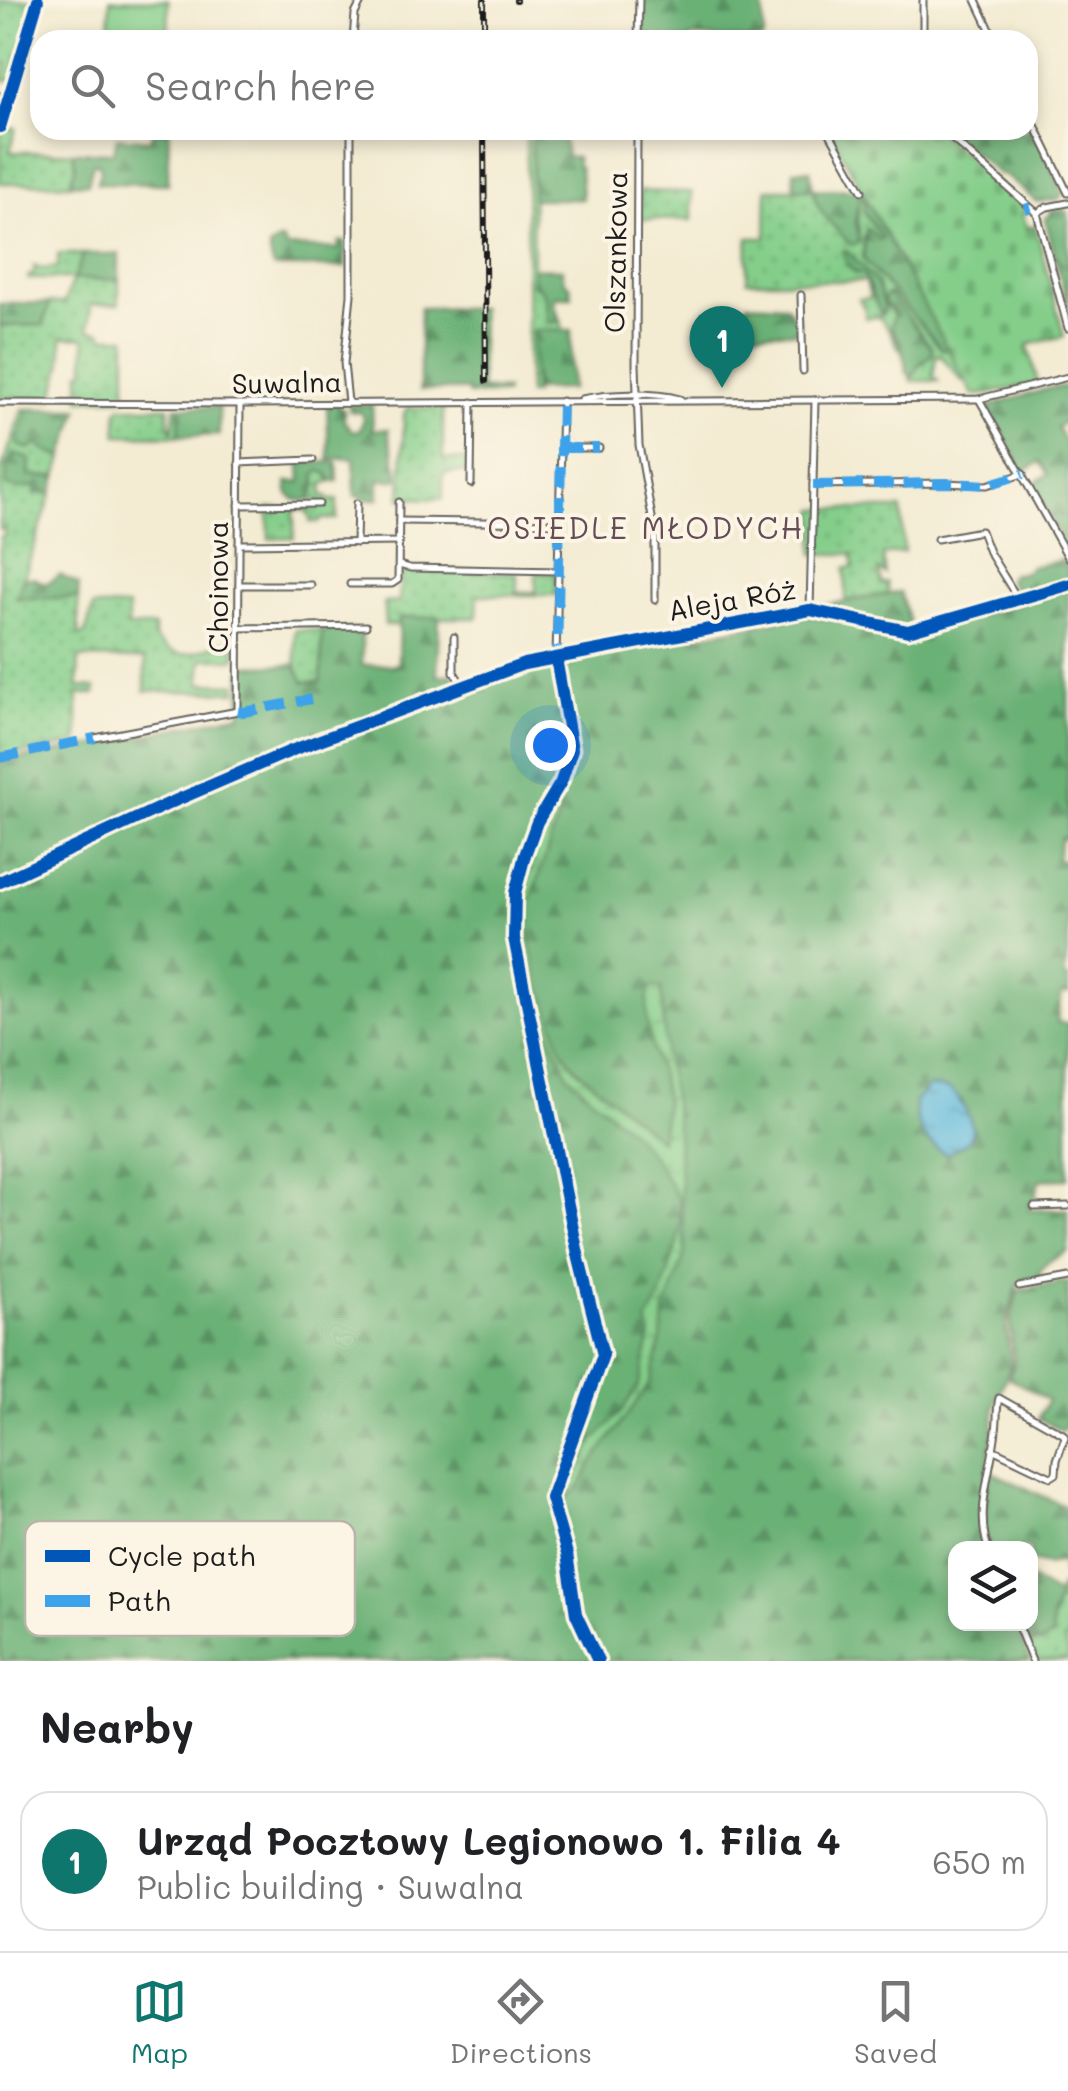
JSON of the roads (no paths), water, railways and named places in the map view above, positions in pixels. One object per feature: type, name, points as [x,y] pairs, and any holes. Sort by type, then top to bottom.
[{"type":"street","points":[[0,126],[38,0]]},
{"type":"street","points":[[354,30],[362,0]]},
{"type":"street","points":[[638,30],[639,0]]},
{"type":"street","points":[[923,30],[924,0]]},
{"type":"street","points":[[976,0],[990,30]]},
{"type":"street","points":[[0,98],[12,86]]},
{"type":"street","points":[[1038,132],[1068,193]]},
{"type":"street","points":[[348,402],[344,363],[352,294],[351,140]]},
{"type":"street","name":"Olszankowa","points":[[638,140],[638,399]]},
{"type":"street","points":[[834,140],[862,191]]},
{"type":"street","points":[[953,140],[1037,213],[1068,328]]},
{"type":"street","points":[[1037,213],[1047,206],[1068,203]]},
{"type":"street","points":[[801,295],[803,370]]},
{"type":"street","name":"Suwalna","points":[[0,403],[978,398],[1066,379]]},
{"type":"street","points":[[978,398],[1068,556]]},
{"type":"street","points":[[638,399],[641,457],[655,534],[655,600]]},
{"type":"street","points":[[810,610],[815,400]]},
{"type":"street","points":[[556,658],[562,401]]},
{"type":"street","points":[[471,484],[472,402]]},
{"type":"street","name":"Choinowa","points":[[95,738],[238,711],[240,404]]},
{"type":"street","points":[[561,448],[599,448]]},
{"type":"street","points":[[239,462],[313,460]]},
{"type":"street","points":[[813,484],[987,485],[1023,474]]},
{"type":"street","points":[[350,584],[394,583],[398,579],[399,502]]},
{"type":"street","points":[[356,543],[357,503]]},
{"type":"street","points":[[239,505],[320,504]]},
{"type":"street","points":[[399,521],[560,524]]},
{"type":"street","points":[[937,539],[980,531],[1018,599]]},
{"type":"street","points":[[238,544],[399,542]]},
{"type":"street","points":[[399,566],[558,571]]},
{"type":"street","points":[[238,585],[311,585]]},
{"type":"street","name":"Aleja Róż","points":[[454,637],[454,672],[463,687],[524,664],[810,610],[908,631],[1068,585]]},
{"type":"street","points":[[238,628],[366,626]]},
{"type":"street","points":[[1034,1207],[1068,1206]]},
{"type":"street","points":[[1018,1287],[1068,1278]]},
{"type":"street","points":[[987,1541],[983,1520],[992,1450],[996,1432],[999,1398],[1063,1434],[1065,1439],[1056,1474],[1051,1477],[992,1450]]},
{"type":"street","points":[[1021,1631],[1032,1661]]},
{"type":"water","points":[[929,1087],[955,1093],[972,1124],[968,1141],[947,1154],[932,1145],[917,1119],[915,1102]]},
{"type":"railway","points":[[484,0],[484,30]]},
{"type":"railway","points":[[484,140],[486,381]]},
{"type":"place","name":"Urząd Pocztowy Legionowo 1. Filia 4","points":[[722,388]]},
{"type":"district","name":"OSIEDLE MŁODYCH","points":[[646,529]]}]
